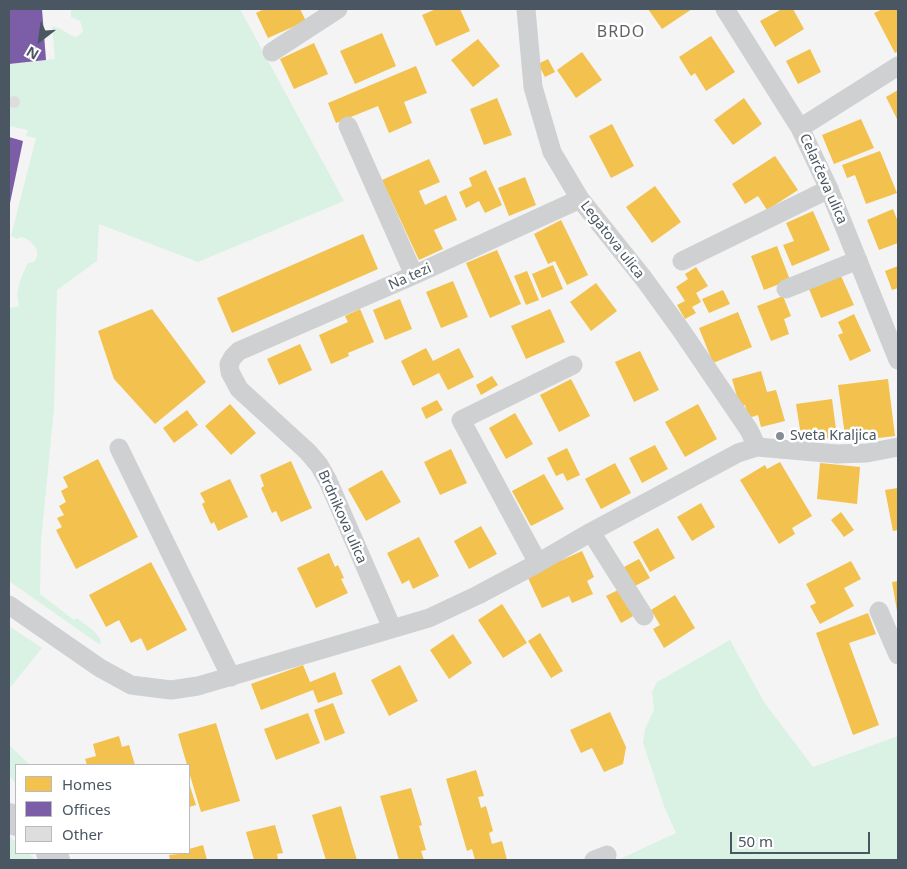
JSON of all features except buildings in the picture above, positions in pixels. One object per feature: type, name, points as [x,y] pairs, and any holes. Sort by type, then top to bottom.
[{"type":"street","points":[[272,52],[338,9]]},
{"type":"street","name":"Legatova ulica","points":[[526,9],[533,88],[552,152],[580,199],[644,279],[681,330],[749,430],[757,447]]},
{"type":"street","name":"Celarčeva ulica","points":[[725,9],[800,128],[829,189],[898,360]]},
{"type":"street","points":[[800,128],[898,66]]},
{"type":"street","points":[[348,126],[414,275]]},
{"type":"street","points":[[682,260],[829,189]]},
{"type":"street","name":"Na tezi","points":[[239,351],[414,275],[580,199]]},
{"type":"street","points":[[786,289],[858,260]]},
{"type":"street","name":"Brdnikova ulica","points":[[239,351],[233,357],[230,364],[233,381],[239,389],[308,452],[319,465],[328,481],[392,628]]},
{"type":"street","points":[[538,563],[461,420],[573,365]]},
{"type":"street","points":[[9,605],[100,668],[131,685],[172,690],[198,686],[429,618],[478,595],[538,563],[591,532],[738,453],[757,447],[837,454],[898,447]]},
{"type":"street","points":[[119,448],[232,677]]},
{"type":"street","points":[[591,532],[644,616]]},
{"type":"street","points":[[880,611],[898,655]]},
{"type":"green space","points":[[71,9],[240,9],[344,201],[198,262],[99,224],[97,261],[57,290],[54,408],[41,541],[40,594],[74,620],[77,618],[94,631],[101,640],[100,645],[9,581],[9,308],[19,306],[17,294],[21,278],[28,263],[34,262],[37,257],[37,250],[27,239],[21,237],[17,239],[11,236],[36,138],[26,136],[28,130],[9,126],[9,64],[55,59],[52,26],[77,37],[83,31],[80,21],[71,17]]},
{"type":"green space","points":[[9,626],[42,648],[9,689]]},
{"type":"green space","points":[[730,640],[764,702],[813,767],[898,736],[898,860],[618,860],[676,833],[664,806],[643,743],[645,729],[654,710],[652,692],[657,682]]},
{"type":"green space","points":[[9,745],[29,764],[15,764],[15,782],[9,776]]},
{"type":"green space","points":[[9,836],[15,841],[15,854],[29,854],[36,860],[9,860]]},
{"type":"place","name":"Sveta Kraljica","points":[[780,436]]},
{"type":"district","name":"BRDO","points":[[621,32]]}]
